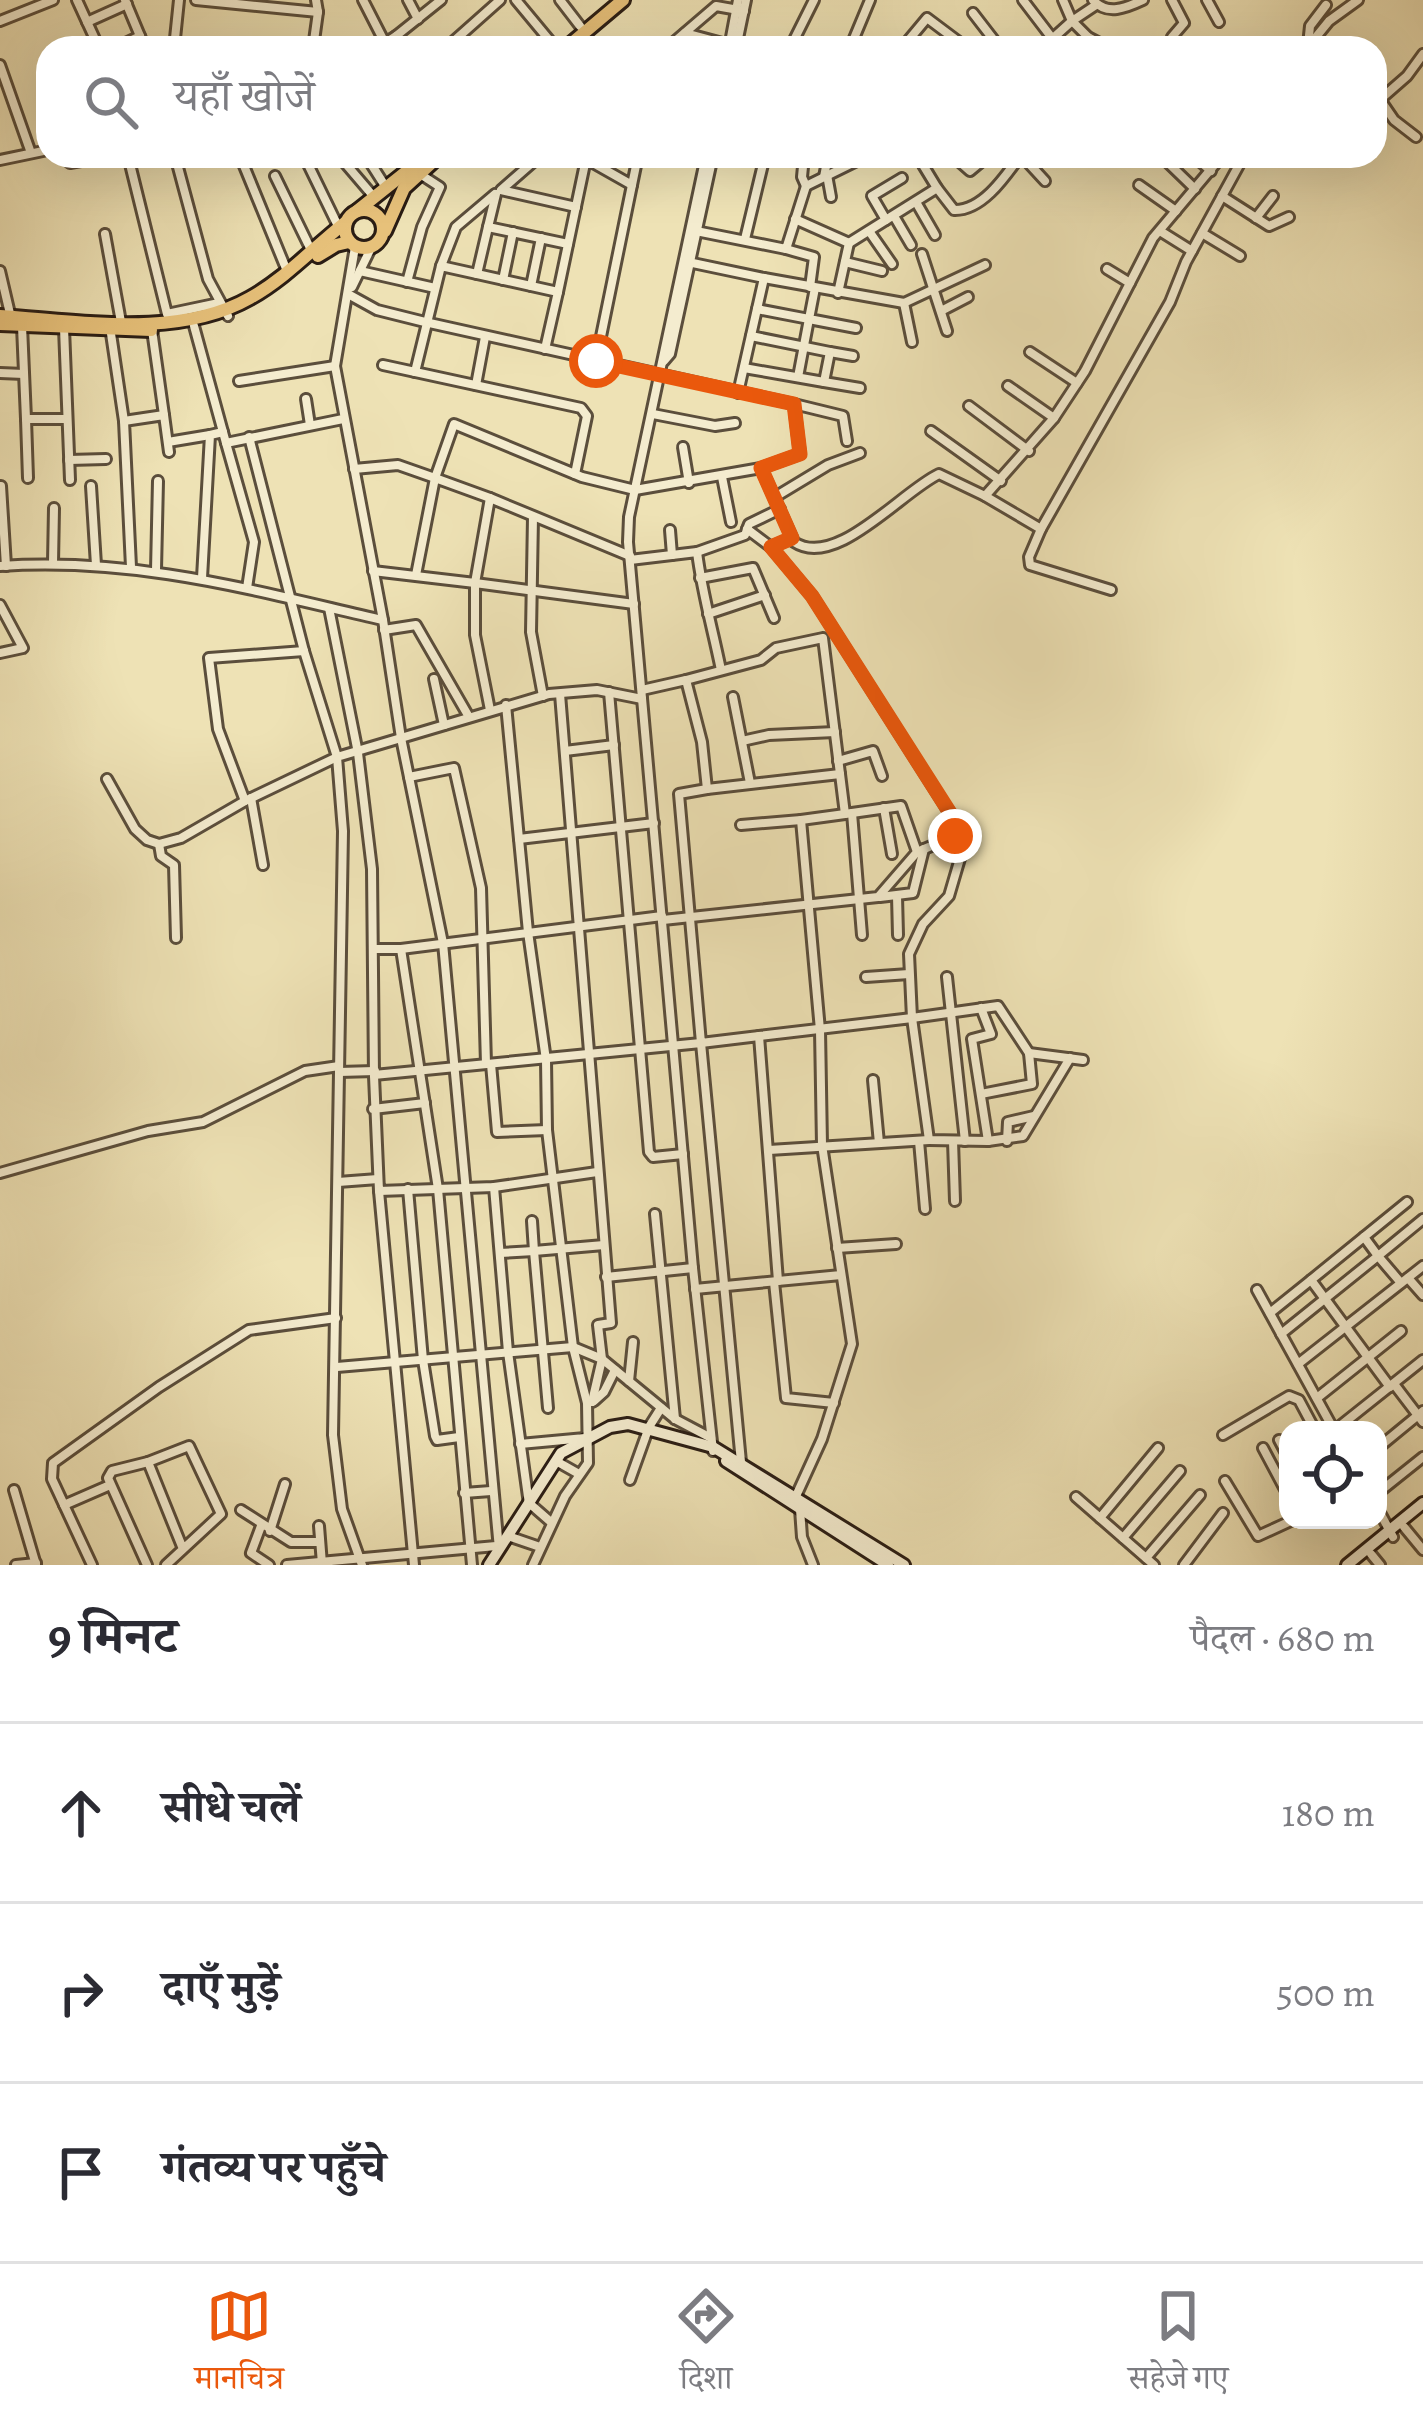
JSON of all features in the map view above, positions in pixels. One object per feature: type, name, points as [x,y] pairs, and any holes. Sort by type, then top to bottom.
[{"type":"main road","points":[[568,36],[610,0]]},
{"type":"main road","points":[[580,36],[622,0]]},
{"type":"main road","points":[[9,321],[152,330],[168,322],[194,326],[249,299],[287,272],[411,168]]},
{"type":"main road","points":[[9,321],[64,328],[168,322],[274,292],[326,250],[352,244],[370,248],[383,234],[404,188],[425,168]]},
{"type":"main road","points":[[345,222],[362,210],[374,213],[382,222],[383,234]]},
{"type":"main road","points":[[345,222],[352,244]]},
{"type":"main road","points":[[489,1565],[561,1453],[586,1438],[628,1424],[710,1446],[741,1462],[888,1565]]},
{"type":"main road","points":[[710,1446],[904,1565]]},
{"type":"main road","points":[[1359,1565],[1376,1560],[1391,1533],[1423,1507]]},
{"type":"main road","points":[[1347,1565],[1423,1507]]},
{"type":"street","points":[[0,21],[53,0]]},
{"type":"street","points":[[77,0],[93,36]]},
{"type":"street","points":[[175,36],[179,0]]},
{"type":"street","points":[[196,0],[275,4],[318,12]]},
{"type":"street","points":[[315,36],[316,0]]},
{"type":"street","points":[[363,0],[378,36]]},
{"type":"street","points":[[408,0],[418,19]]},
{"type":"street","points":[[396,36],[441,0]]},
{"type":"street","points":[[477,0],[488,12]]},
{"type":"street","points":[[460,36],[500,0]]},
{"type":"street","points":[[516,0],[544,36]]},
{"type":"street","points":[[560,0],[580,26]]},
{"type":"street","points":[[796,36],[814,0]]},
{"type":"street","points":[[855,36],[870,0]]},
{"type":"street","points":[[1023,0],[1050,36]]},
{"type":"street","points":[[1063,0],[1072,21],[1087,36]]},
{"type":"street","points":[[1054,36],[1095,3],[1108,10],[1143,0]]},
{"type":"street","points":[[1172,0],[1184,23],[1173,36]]},
{"type":"street","points":[[1207,0],[1219,22]]},
{"type":"street","points":[[1318,36],[1358,0]]},
{"type":"street","points":[[87,22],[126,2],[140,36]]},
{"type":"street","points":[[681,36],[720,2],[741,5],[734,36]]},
{"type":"street","points":[[1309,36],[1310,26],[1327,2],[1338,15]]},
{"type":"street","points":[[973,13],[991,36]]},
{"type":"street","points":[[912,36],[927,18],[951,36]]},
{"type":"street","points":[[684,33],[694,36]]},
{"type":"street","points":[[1387,92],[1423,54]]},
{"type":"street","points":[[0,65],[31,153]]},
{"type":"street","points":[[1387,113],[1416,137]]},
{"type":"street","points":[[0,160],[36,152]]},
{"type":"street","points":[[131,168],[168,322]]},
{"type":"street","points":[[179,168],[188,212],[223,310]]},
{"type":"street","points":[[245,168],[287,272]]},
{"type":"street","points":[[311,168],[345,222]]},
{"type":"street","points":[[353,168],[381,193]]},
{"type":"street","points":[[371,168],[381,193]]},
{"type":"street","points":[[415,372],[425,322],[456,226],[526,168]]},
{"type":"street","points":[[545,349],[581,168]]},
{"type":"street","points":[[603,168],[632,184]]},
{"type":"street","points":[[596,361],[635,168]]},
{"type":"street","points":[[706,168],[629,517],[710,1446]]},
{"type":"street","points":[[686,261],[707,168]]},
{"type":"street","points":[[745,239],[762,168]]},
{"type":"street","points":[[803,168],[806,186]]},
{"type":"street","points":[[826,168],[831,196]]},
{"type":"street","points":[[786,249],[806,186],[838,168]]},
{"type":"street","points":[[925,168],[954,211],[965,211],[1012,168]]},
{"type":"street","points":[[1033,168],[1045,181]]},
{"type":"street","points":[[1174,168],[1196,189]]},
{"type":"street","points":[[1207,168],[1210,171]]},
{"type":"street","points":[[985,496],[1054,418],[1160,231],[1212,168]]},
{"type":"street","points":[[1111,590],[1030,565],[1029,557],[1237,168]]},
{"type":"street","points":[[407,282],[422,227],[440,188],[418,174]]},
{"type":"street","points":[[275,176],[312,252]]},
{"type":"street","points":[[902,178],[872,196],[910,245]]},
{"type":"street","points":[[1139,185],[1176,211]]},
{"type":"street","points":[[838,293],[849,244],[937,188]]},
{"type":"street","points":[[498,192],[576,207]]},
{"type":"street","points":[[478,274],[498,192]]},
{"type":"street","points":[[1222,196],[1273,226],[1289,217]]},
{"type":"street","points":[[1256,218],[1273,196]]},
{"type":"street","points":[[916,202],[934,235]]},
{"type":"street","points":[[795,219],[849,244]]},
{"type":"street","points":[[488,227],[568,244]]},
{"type":"street","points":[[696,231],[814,257],[798,377]]},
{"type":"street","points":[[869,231],[892,264]]},
{"type":"street","points":[[1160,231],[1192,251]]},
{"type":"street","points":[[503,280],[513,232]]},
{"type":"street","points":[[1202,233],[1240,256]]},
{"type":"street","points":[[105,234],[124,421],[131,567]]},
{"type":"street","points":[[531,286],[542,238]]},
{"type":"street","points":[[287,1565],[498,1547],[443,943],[335,366],[352,244]]},
{"type":"street","points":[[348,294],[370,248]]},
{"type":"street","points":[[922,254],[947,331]]},
{"type":"street","points":[[686,261],[904,303],[985,265]]},
{"type":"street","points":[[845,262],[882,271]]},
{"type":"street","points":[[441,266],[558,292]]},
{"type":"street","points":[[1107,269],[1130,283]]},
{"type":"street","points":[[0,272],[24,374],[28,478]]},
{"type":"street","points":[[360,272],[435,288]]},
{"type":"street","points":[[738,393],[764,278]]},
{"type":"street","points":[[348,294],[376,310],[485,337],[843,416],[847,441]]},
{"type":"street","points":[[941,311],[968,297]]},
{"type":"street","points":[[904,303],[912,341]]},
{"type":"street","points":[[758,309],[856,328]]},
{"type":"street","points":[[194,326],[252,532],[255,550],[247,589]]},
{"type":"street","points":[[64,328],[70,480]]},
{"type":"street","points":[[152,330],[168,447],[223,431]]},
{"type":"street","points":[[752,336],[853,356]]},
{"type":"street","points":[[476,385],[485,337]]},
{"type":"street","points":[[824,382],[830,352]]},
{"type":"street","points":[[1030,352],[1077,383]]},
{"type":"street","points":[[383,365],[585,411],[575,474]]},
{"type":"street","points":[[239,381],[335,366]]},
{"type":"street","points":[[744,368],[860,388]]},
{"type":"street","points":[[0,373],[24,374]]},
{"type":"street","points":[[1008,386],[1054,418]]},
{"type":"street","points":[[306,398],[310,425]]},
{"type":"street","points":[[416,575],[435,478],[454,424],[575,474],[635,490],[722,477],[800,454],[794,404]]},
{"type":"street","points":[[968,406],[1029,451]]},
{"type":"street","points":[[652,414],[715,427],[735,422]]},
{"type":"street","points":[[124,421],[164,415]]},
{"type":"street","points":[[26,419],[67,419]]},
{"type":"street","points":[[226,443],[343,419]]},
{"type":"street","points":[[931,430],[1001,481]]},
{"type":"street","points":[[202,578],[210,435]]},
{"type":"street","points":[[250,437],[304,651],[337,758],[343,831],[333,1435],[342,1509],[361,1562]]},
{"type":"street","points":[[683,447],[688,483]]},
{"type":"street","points":[[775,496],[827,465],[860,452]]},
{"type":"street","points":[[69,460],[106,459]]},
{"type":"street","points":[[354,470],[398,465],[490,498],[630,558],[697,552],[730,543],[745,535],[749,524],[780,509]]},
{"type":"street","points":[[761,468],[792,538],[802,548],[841,541],[939,474],[1041,529]]},
{"type":"street","points":[[722,477],[731,522]]},
{"type":"street","points":[[156,570],[158,482]]},
{"type":"street","points":[[1,486],[3,566],[53,563],[156,570],[290,598],[384,625],[416,625],[469,717]]},
{"type":"street","points":[[91,486],[96,565]]},
{"type":"street","points":[[490,498],[475,583],[475,634],[490,710]]},
{"type":"street","points":[[53,563],[54,508]]},
{"type":"street","points":[[533,517],[533,653],[544,696]]},
{"type":"street","points":[[252,532],[272,526]]},
{"type":"street","points":[[747,529],[771,547],[812,596],[966,838],[950,896],[912,945],[911,1018],[926,1209]]},
{"type":"street","points":[[670,530],[672,555]]},
{"type":"street","points":[[771,547],[792,538]]},
{"type":"street","points":[[697,552],[721,670]]},
{"type":"street","points":[[700,578],[753,568],[774,618]]},
{"type":"street","points":[[374,571],[634,604]]},
{"type":"street","points":[[708,614],[765,595]]},
{"type":"street","points":[[0,605],[23,648],[0,653]]},
{"type":"street","points":[[329,608],[358,753],[372,869],[378,1179],[414,1565]]},
{"type":"street","points":[[107,779],[136,829],[159,844],[181,838],[248,799],[337,758],[506,705],[560,693],[642,694],[761,660],[776,648],[823,638],[862,934]]},
{"type":"street","points":[[263,865],[248,799],[218,729],[209,658],[304,651]]},
{"type":"street","points":[[434,679],[444,725]]},
{"type":"street","points":[[686,680],[702,742],[707,789]]},
{"type":"street","points":[[609,692],[650,1155],[683,1154]]},
{"type":"street","points":[[533,1565],[588,1462],[589,1402],[602,1359],[598,1325],[611,1323],[560,693]]},
{"type":"street","points":[[733,697],[750,783]]},
{"type":"street","points":[[506,705],[573,1347],[589,1402]]},
{"type":"street","points":[[742,741],[835,732]]},
{"type":"street","points":[[565,751],[614,745]]},
{"type":"street","points":[[838,761],[873,751],[882,776]]},
{"type":"street","points":[[410,777],[454,767],[481,888],[488,1064],[497,1132],[548,1130]]},
{"type":"street","points":[[741,1462],[679,794],[840,774]]},
{"type":"street","points":[[375,949],[914,893],[920,851],[901,806],[741,825]]},
{"type":"street","points":[[884,808],[892,854]]},
{"type":"street","points":[[801,820],[820,1030],[822,1145],[852,1344],[798,1502],[802,1537],[812,1565]]},
{"type":"street","points":[[519,838],[654,823]]},
{"type":"street","points":[[878,897],[920,851],[955,836],[966,838]]},
{"type":"street","points":[[159,844],[161,856],[174,868],[176,938]]},
{"type":"street","points":[[897,896],[898,935]]},
{"type":"street","points":[[401,949],[438,1189],[472,1565]]},
{"type":"street","points":[[866,977],[909,974]]},
{"type":"street","points":[[947,976],[965,1141]]},
{"type":"street","points":[[981,1008],[991,1034],[972,1039],[988,1141]]},
{"type":"street","points":[[0,1173],[148,1131],[203,1122],[305,1071],[375,1073],[546,1060],[1001,1009],[1029,1053],[1032,1084],[981,1094]]},
{"type":"street","points":[[759,1036],[786,1399],[834,1403]]},
{"type":"street","points":[[1029,1053],[1083,1060]]},
{"type":"street","points":[[768,1150],[1006,1141],[1023,1136],[1070,1058]]},
{"type":"street","points":[[873,1079],[879,1143]]},
{"type":"street","points":[[374,1108],[425,1103]]},
{"type":"street","points":[[1006,1141],[1008,1122],[1036,1116]]},
{"type":"street","points":[[953,1141],[956,1201]]},
{"type":"street","points":[[379,1191],[494,1187],[597,1172]]},
{"type":"street","points":[[338,1182],[378,1179]]},
{"type":"street","points":[[494,1187],[508,1352],[529,1504],[552,1523]]},
{"type":"street","points":[[408,1189],[435,1439],[459,1437]]},
{"type":"street","points":[[1270,1313],[1407,1202]]},
{"type":"street","points":[[655,1214],[675,1419]]},
{"type":"street","points":[[1281,1334],[1423,1219]]},
{"type":"street","points":[[532,1221],[548,1408]]},
{"type":"street","points":[[1364,1237],[1378,1256],[1423,1295]]},
{"type":"street","points":[[500,1253],[604,1244]]},
{"type":"street","points":[[837,1248],[896,1244]]},
{"type":"street","points":[[1298,1364],[1423,1266]]},
{"type":"street","points":[[607,1277],[693,1268]]},
{"type":"street","points":[[694,1289],[842,1275]]},
{"type":"street","points":[[1311,1280],[1369,1358],[1421,1416],[1387,1441]]},
{"type":"street","points":[[1257,1290],[1330,1421]]},
{"type":"street","points":[[92,1565],[52,1479],[53,1463],[159,1387],[258,1327],[337,1318]]},
{"type":"street","points":[[1317,1398],[1401,1331]]},
{"type":"street","points":[[629,1381],[634,1342]]},
{"type":"street","points":[[337,1367],[573,1347],[602,1359],[710,1446]]},
{"type":"street","points":[[1346,1421],[1423,1360]]},
{"type":"street","points":[[589,1402],[604,1392],[615,1370]]},
{"type":"street","points":[[1223,1435],[1289,1396],[1299,1400],[1310,1421]]},
{"type":"street","points":[[630,1480],[661,1408]]},
{"type":"street","points":[[520,1444],[586,1438]]},
{"type":"street","points":[[148,1565],[108,1474],[189,1446],[221,1514],[166,1565]]},
{"type":"street","points":[[1100,1518],[1158,1448]]},
{"type":"street","points":[[1263,1448],[1279,1478]]},
{"type":"street","points":[[1387,1486],[1423,1457]]},
{"type":"street","points":[[556,1461],[579,1474]]},
{"type":"street","points":[[148,1462],[183,1550]]},
{"type":"street","points":[[1123,1538],[1180,1471]]},
{"type":"street","points":[[1226,1480],[1258,1536],[1279,1526]]},
{"type":"street","points":[[269,1565],[251,1553],[285,1484]]},
{"type":"street","points":[[64,1505],[110,1485]]},
{"type":"street","points":[[14,1490],[36,1564],[16,1565]]},
{"type":"street","points":[[464,1493],[491,1491]]},
{"type":"street","points":[[1076,1497],[1150,1562],[1199,1495]]},
{"type":"street","points":[[241,1510],[296,1544],[320,1542]]},
{"type":"street","points":[[1184,1565],[1223,1513]]},
{"type":"street","points":[[319,1526],[322,1564]]},
{"type":"street","points":[[1387,1526],[1391,1533]]},
{"type":"street","points":[[1404,1527],[1423,1550]]},
{"type":"street","points":[[506,1535],[540,1547]]},
{"type":"street","points":[[440,1551],[441,1565]]},
{"type":"route","points":[[596,361],[794,404],[800,454],[761,468],[792,538],[771,547],[812,596],[966,838],[955,836]]}]
